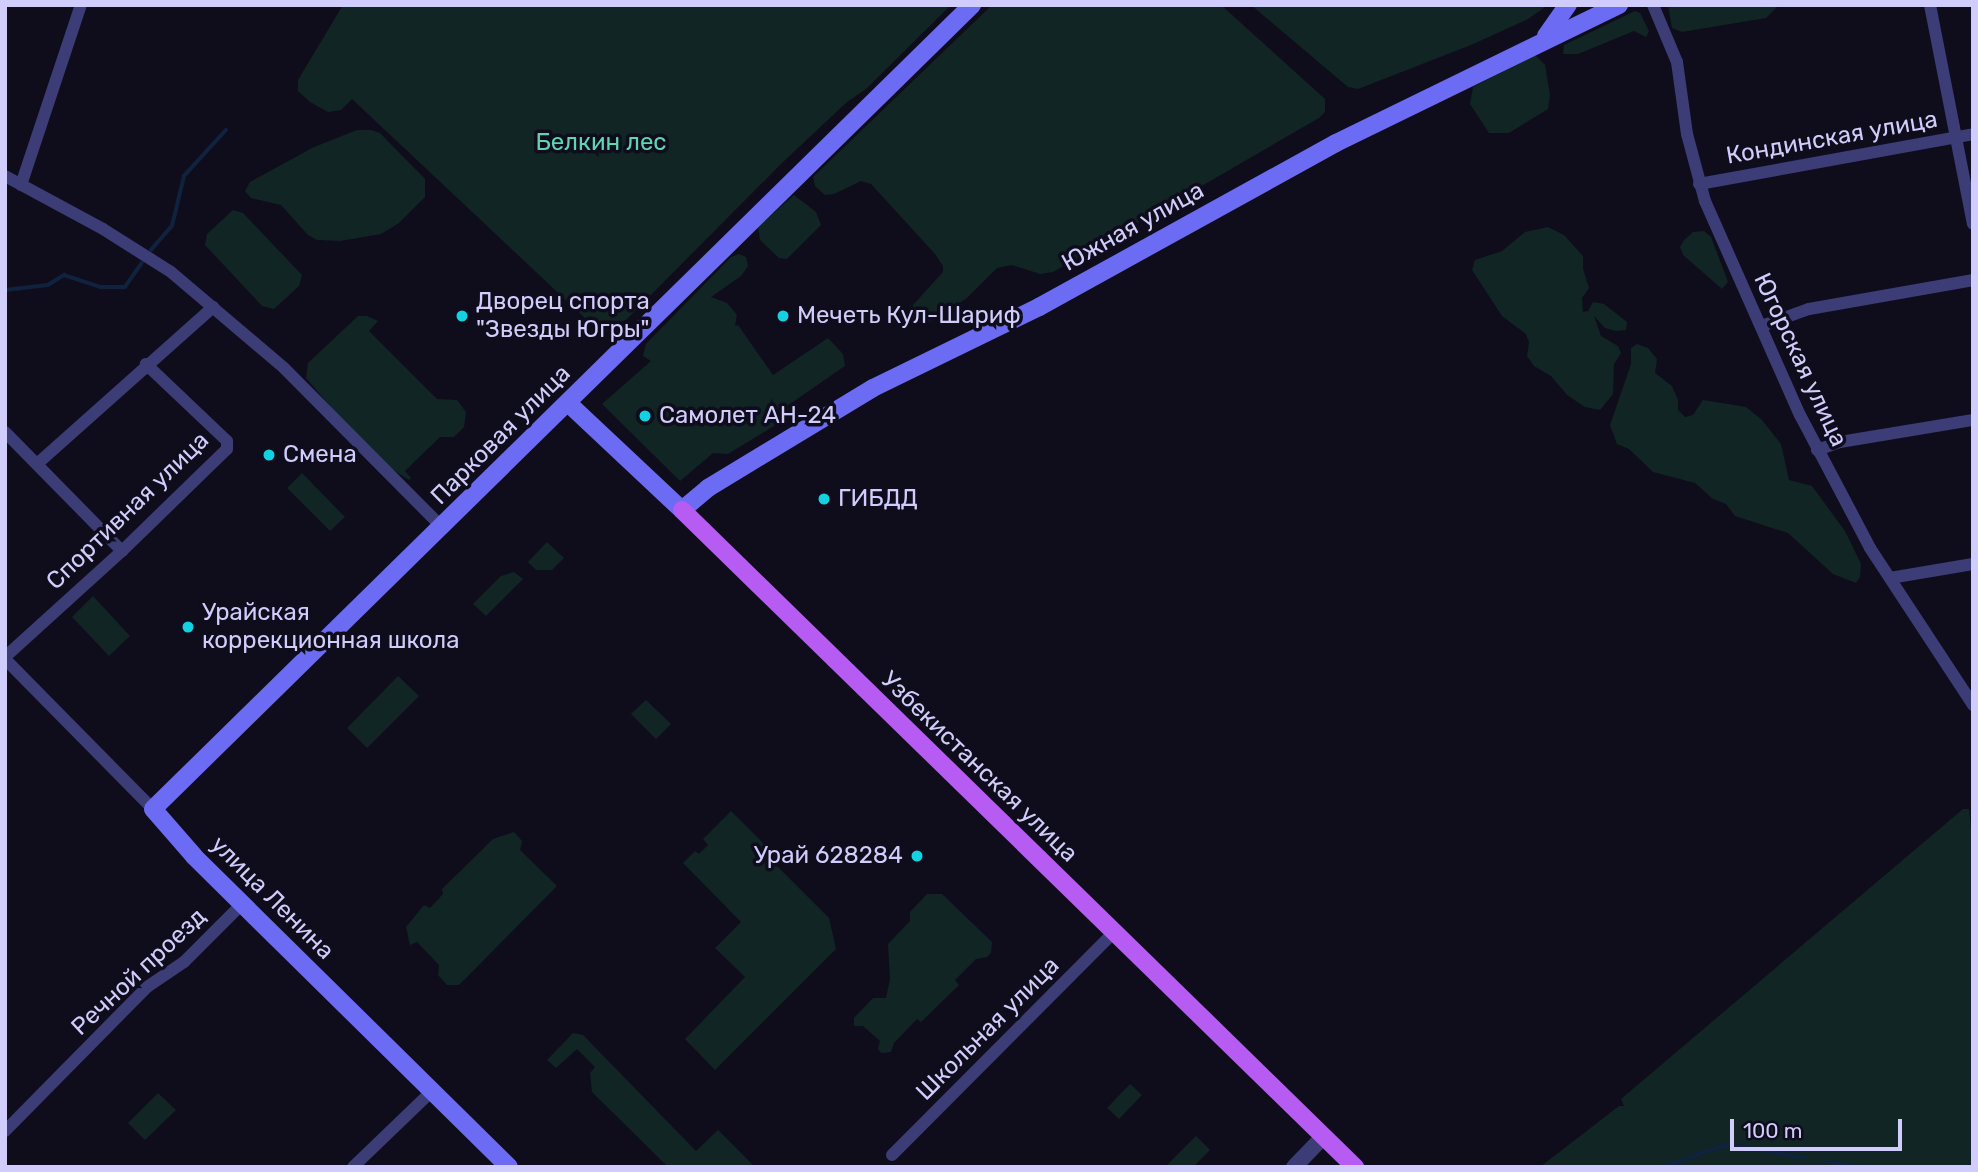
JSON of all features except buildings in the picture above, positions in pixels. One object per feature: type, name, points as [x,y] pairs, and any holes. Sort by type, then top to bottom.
[{"type":"main road","name":"Парковая улица","points":[[153,809],[972,5]]},
{"type":"main road","points":[[1540,42],[1559,21],[1568,5]]},
{"type":"main road","name":"Южная улица","points":[[682,510],[708,488],[873,388],[1039,307],[1336,143],[1540,42],[1599,9],[1619,5]]},
{"type":"main road","name":"Узбекистанская улица","points":[[568,403],[682,510],[1355,1167]]},
{"type":"main road","name":"улица Ленина","points":[[153,809],[194,856],[509,1167]]},
{"type":"street","points":[[21,185],[81,5]]},
{"type":"street","name":"Югорская улица","points":[[1653,5],[1677,62],[1687,134],[1699,184],[1817,450],[1890,578],[1973,705]]},
{"type":"street","points":[[1930,5],[1973,224]]},
{"type":"street","name":"Кондинская улица","points":[[1699,184],[1973,134]]},
{"type":"street","points":[[5,176],[155,261],[213,307],[284,368],[442,527]]},
{"type":"street","points":[[1762,326],[1809,309],[1973,280]]},
{"type":"street","points":[[37,464],[213,307]]},
{"type":"street","name":"Спортивная улица","points":[[5,658],[122,551],[228,445],[227,441],[146,364]]},
{"type":"street","points":[[1817,450],[1840,442],[1973,420]]},
{"type":"street","points":[[5,432],[122,551]]},
{"type":"street","points":[[1890,578],[1973,564]]},
{"type":"street","name":"улица Ленина","points":[[5,658],[153,809]]},
{"type":"street","name":"Речной проезд","points":[[5,1131],[147,987],[184,962],[242,904]]},
{"type":"street","name":"Школьная улица","points":[[892,1155],[1113,933]]},
{"type":"street","points":[[353,1167],[432,1091]]},
{"type":"street","points":[[1294,1167],[1324,1136]]},
{"type":"green space","name":"Белкин лес","points":[[343,5],[951,5],[866,89],[847,102],[783,162],[626,320],[614,324],[603,335],[352,99],[341,110],[328,112],[310,102],[298,91],[298,80]]},
{"type":"green space","points":[[992,5],[1221,5],[1325,99],[1325,112],[1319,118],[1053,272],[1040,274],[1012,265],[997,268],[967,298],[923,326],[912,311],[913,305],[943,272],[943,266],[935,254],[871,184],[861,181],[834,194],[825,195],[815,186],[813,177]]},
{"type":"green space","points":[[1251,5],[1548,5],[1528,19],[1471,45],[1358,89],[1348,87]]},
{"type":"green space","points":[[1668,5],[1779,5],[1766,18],[1682,32],[1672,28]]},
{"type":"green space","points":[[1635,11],[1640,13],[1649,31],[1646,37],[1634,31],[1578,54],[1563,54],[1564,45]]},
{"type":"green space","points":[[1535,55],[1545,65],[1550,95],[1548,109],[1509,133],[1489,133],[1470,104],[1473,87]]},
{"type":"green space","points":[[357,130],[380,133],[425,179],[425,197],[399,223],[381,234],[340,241],[317,240],[308,235],[281,205],[251,198],[245,191],[250,182],[314,147]]},
{"type":"green space","points":[[794,195],[816,212],[821,225],[787,259],[779,258],[760,240],[758,227]]},
{"type":"green space","points":[[233,210],[243,213],[302,275],[299,286],[274,309],[262,306],[205,245],[207,234]]},
{"type":"green space","points":[[1548,227],[1564,235],[1583,256],[1583,269],[1589,288],[1582,298],[1583,312],[1588,311],[1593,302],[1604,304],[1627,322],[1626,330],[1616,331],[1605,328],[1594,316],[1601,336],[1618,346],[1621,353],[1614,364],[1613,394],[1600,410],[1585,407],[1567,395],[1551,376],[1534,366],[1527,356],[1529,342],[1526,334],[1502,316],[1472,270],[1475,260],[1502,251],[1525,232]]},
{"type":"green space","points":[[1704,231],[1711,237],[1728,282],[1722,289],[1683,255],[1680,247],[1693,232]]},
{"type":"green space","points":[[739,254],[746,257],[748,266],[741,276],[711,297],[727,303],[737,315],[735,326],[738,325],[773,375],[828,338],[843,354],[845,366],[787,406],[792,415],[728,454],[713,453],[680,481],[602,404],[651,361],[643,356],[646,344],[731,257]]},
{"type":"green space","points":[[358,316],[367,316],[378,321],[369,331],[437,399],[457,400],[466,412],[464,427],[454,437],[440,437],[405,471],[411,478],[409,480],[392,469],[306,378],[308,363]]},
{"type":"green space","points":[[1637,344],[1648,348],[1657,359],[1655,373],[1672,386],[1678,400],[1678,410],[1685,417],[1693,415],[1703,400],[1746,407],[1761,419],[1781,444],[1789,480],[1812,486],[1845,531],[1861,564],[1860,577],[1856,583],[1833,574],[1788,533],[1735,516],[1726,504],[1713,499],[1695,483],[1653,472],[1629,449],[1617,444],[1610,425],[1631,364],[1631,348]]},
{"type":"green space","points":[[302,473],[345,517],[330,531],[287,488]]},
{"type":"green space","points":[[547,542],[564,558],[552,570],[536,570],[528,562]]},
{"type":"green space","points":[[514,572],[523,579],[486,616],[473,604],[501,576]]},
{"type":"green space","points":[[93,596],[130,636],[109,656],[72,617]]},
{"type":"green space","points":[[398,676],[419,696],[367,748],[347,728]]},
{"type":"green space","points":[[646,700],[671,724],[656,739],[631,714]]},
{"type":"green space","points":[[1963,809],[1969,809],[1973,851],[1973,1167],[1540,1167],[1619,1106],[1624,1106],[1621,1099]]},
{"type":"green space","points":[[731,811],[775,855],[771,860],[829,918],[836,949],[715,1070],[685,1039],[745,977],[715,948],[741,922],[683,863],[695,851],[699,854],[708,845],[703,839]]},
{"type":"green space","points":[[514,832],[522,841],[520,850],[557,886],[459,985],[447,985],[438,975],[439,965],[417,942],[410,945],[406,927],[424,905],[430,908],[443,894],[442,889],[493,839]]},
{"type":"green space","points":[[927,894],[942,894],[992,942],[991,953],[987,957],[976,959],[955,980],[959,985],[921,1022],[917,1019],[894,1043],[891,1052],[881,1053],[878,1049],[880,1041],[863,1026],[854,1026],[854,1018],[873,998],[886,998],[890,979],[888,944],[910,921],[910,912]]},
{"type":"green space","points":[[573,1033],[583,1035],[696,1151],[718,1130],[755,1167],[668,1167],[592,1092],[590,1073],[595,1067],[577,1049],[556,1068],[547,1060]]},
{"type":"green space","points":[[1130,1084],[1142,1095],[1119,1119],[1107,1108]]},
{"type":"green space","points":[[158,1093],[176,1110],[145,1140],[128,1123]]},
{"type":"green space","points":[[1196,1136],[1210,1150],[1193,1167],[1167,1165]]},
{"type":"waterway","points":[[151,250],[172,226],[184,176],[226,130]]},
{"type":"waterway","points":[[5,290],[48,285],[64,275],[100,287],[125,287],[142,263]]},
{"type":"waterway","points":[[1664,1167],[1719,1147],[1735,1145],[1804,1158]]},
{"type":"waterway","points":[[1824,1161],[1863,1167]]},
{"type":"place","name":"Дворец спорта \"Звезды Югры\"","points":[[462,316]]},
{"type":"place","name":"Мечеть Кул-Шариф","points":[[783,316]]},
{"type":"place","name":"Самолет АН-24","points":[[645,416]]},
{"type":"place","name":"Смена","points":[[269,455]]},
{"type":"place","name":"ГИБДД","points":[[824,499]]},
{"type":"place","name":"Урайская коррекционная школа","points":[[188,627]]},
{"type":"place","name":"Урай 628284","points":[[917,856]]}]
